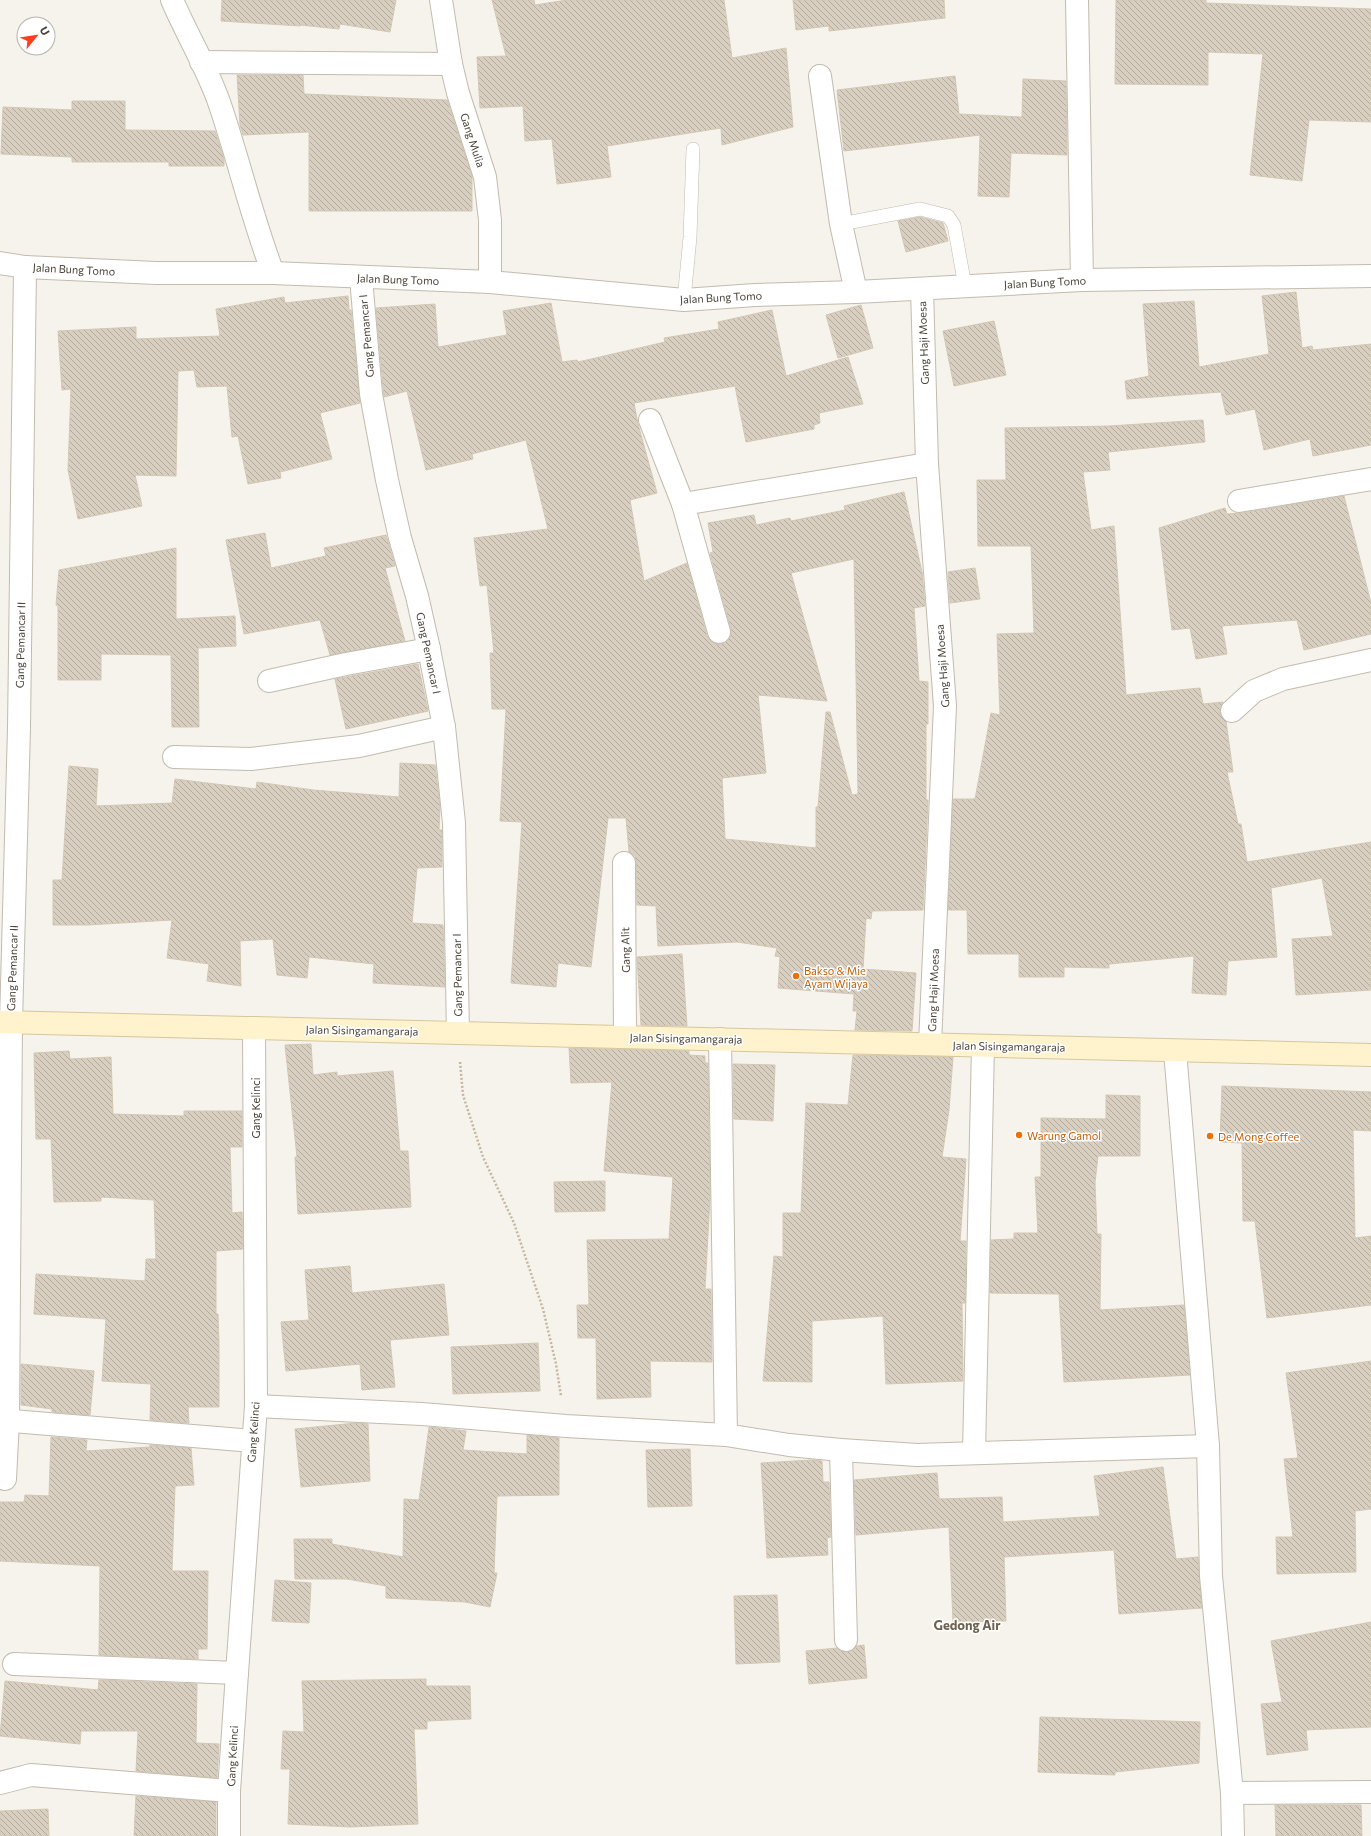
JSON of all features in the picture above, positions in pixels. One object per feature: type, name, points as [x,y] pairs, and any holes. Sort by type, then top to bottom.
[{"type":"main road","name":"Jalan Sisingamangaraja","points":[[5,1022],[1371,1055]]},
{"type":"street","points":[[172,0],[202,62],[219,104],[273,273]]},
{"type":"street","name":"Gang Mulia","points":[[441,0],[452,64],[464,112],[485,177],[490,220],[490,282]]},
{"type":"street","points":[[1077,0],[1082,280]]},
{"type":"street","points":[[202,62],[452,64]]},
{"type":"street","points":[[820,76],[841,224],[856,292]]},
{"type":"street","name":"Jalan Bung Tomo","points":[[0,263],[25,267],[156,273],[273,273],[361,278],[490,282],[684,300],[755,295],[922,289],[1082,280],[1371,276]]},
{"type":"street","name":"Gang Pemancar II","points":[[5,1479],[5,1022],[19,728],[25,267]]},
{"type":"street","name":"Gang Pemancar I","points":[[361,278],[371,394],[375,418],[400,538],[417,596],[429,649],[444,727],[454,823],[458,1033]]},
{"type":"street","name":"Gang Haji Moesa","points":[[922,289],[927,464],[945,706],[930,1044]]},
{"type":"street","points":[[650,420],[683,504],[719,632]]},
{"type":"street","points":[[683,504],[927,464]]},
{"type":"street","points":[[1239,501],[1371,479]]},
{"type":"street","points":[[269,681],[429,649]]},
{"type":"street","points":[[1232,711],[1254,691],[1283,679],[1371,660]]},
{"type":"street","points":[[174,757],[251,759],[359,746],[444,727]]},
{"type":"street","name":"Gang Alit","points":[[624,863],[625,1037]]},
{"type":"street","name":"Gang Kelinci","points":[[229,1836],[230,1791],[237,1673],[256,1406],[254,1028]]},
{"type":"street","points":[[720,1039],[726,1435]]},
{"type":"street","points":[[974,1453],[983,1046]]},
{"type":"street","points":[[1175,1051],[1208,1446],[1211,1576],[1232,1793],[1233,1836]]},
{"type":"street","points":[[256,1406],[422,1414],[566,1426],[726,1435],[789,1445],[917,1455],[1208,1446]]},
{"type":"street","points":[[4,1420],[253,1440]]},
{"type":"street","points":[[841,1450],[846,1640]]},
{"type":"street","points":[[14,1664],[237,1673]]},
{"type":"street","points":[[0,1783],[31,1776],[230,1791]]},
{"type":"street","points":[[1232,1793],[1371,1792]]},
{"type":"lane","points":[[684,300],[690,237],[693,149]]},
{"type":"lane","points":[[841,224],[920,209],[948,216],[954,225],[965,286]]},
{"type":"path","points":[[458,1033],[463,1095],[483,1158],[514,1223],[543,1309],[556,1364],[566,1426]]},
{"type":"building","points":[[222,0],[396,0],[390,32],[340,24],[339,29],[300,25],[221,21]]},
{"type":"building","points":[[492,0],[534,0],[535,5],[567,0],[724,0],[732,58],[786,48],[793,127],[722,145],[721,128],[607,146],[611,177],[557,184],[552,139],[525,141],[523,106],[480,108],[477,57],[506,56]]},
{"type":"building","points":[[793,0],[944,0],[945,18],[829,31],[829,26],[796,30]]},
{"type":"building","points":[[1116,0],[1206,0],[1206,3],[1371,9],[1371,122],[1309,120],[1302,181],[1250,175],[1263,54],[1208,52],[1208,85],[1115,84]]},
{"type":"building","points":[[237,75],[303,75],[304,94],[447,100],[472,176],[472,211],[309,211],[309,132],[243,135],[240,125]]},
{"type":"building","points":[[955,76],[959,114],[1022,117],[1023,79],[1066,81],[1067,155],[1011,153],[1009,197],[978,196],[980,135],[844,151],[837,90]]},
{"type":"building","points":[[72,101],[125,101],[125,130],[215,131],[224,159],[224,166],[169,166],[169,162],[72,162],[72,157],[1,154],[3,107],[72,110]]},
{"type":"building","points":[[920,217],[943,223],[948,241],[906,252],[898,221]]},
{"type":"building","points":[[1296,292],[1302,348],[1312,346],[1313,350],[1371,344],[1371,445],[1313,456],[1310,439],[1264,450],[1255,409],[1226,415],[1221,392],[1127,399],[1125,381],[1149,376],[1143,304],[1194,301],[1199,367],[1269,354],[1262,296]]},
{"type":"building","points":[[348,296],[349,310],[351,310],[360,403],[320,413],[332,459],[280,472],[281,478],[248,484],[238,436],[232,437],[227,386],[197,387],[194,370],[178,371],[176,476],[135,475],[142,506],[78,519],[68,470],[71,389],[62,390],[58,331],[136,327],[136,339],[220,336],[216,309],[284,297],[285,303]]},
{"type":"building","points":[[551,303],[562,362],[577,360],[578,362],[665,342],[664,338],[719,329],[718,322],[772,310],[786,376],[848,357],[863,404],[819,413],[820,423],[814,425],[814,429],[746,442],[735,386],[634,403],[638,424],[657,493],[630,500],[644,581],[687,563],[707,636],[716,644],[722,644],[728,640],[731,635],[731,629],[710,553],[713,552],[708,523],[754,515],[756,525],[790,518],[791,521],[845,510],[844,506],[904,492],[922,572],[925,606],[914,608],[919,681],[928,682],[928,724],[926,724],[926,800],[928,800],[923,910],[872,911],[871,919],[866,918],[863,969],[916,973],[912,1031],[855,1030],[857,1011],[853,1011],[854,994],[778,988],[780,957],[775,956],[777,948],[737,942],[658,946],[656,906],[637,905],[636,863],[635,856],[629,852],[626,818],[608,818],[591,967],[558,963],[556,987],[511,983],[522,822],[500,821],[506,709],[492,709],[490,653],[494,653],[487,585],[480,586],[474,538],[548,529],[526,440],[472,454],[473,459],[426,470],[407,391],[384,397],[376,308],[435,304],[438,347],[507,335],[503,311]],"holes":[[[854,559],[858,794],[852,795],[830,712],[826,712],[818,807],[816,807],[816,848],[725,839],[722,778],[766,773],[758,695],[827,701],[791,573]]]},
{"type":"building","points":[[861,305],[873,348],[838,358],[826,315]]},
{"type":"building","points":[[994,321],[1006,375],[954,386],[943,331]]},
{"type":"building","points":[[1203,420],[1205,442],[1108,452],[1110,470],[1083,472],[1091,530],[1114,526],[1126,695],[1200,688],[1203,704],[1223,702],[1220,708],[1220,713],[1226,721],[1233,772],[1227,772],[1238,824],[1241,824],[1247,862],[1371,842],[1371,990],[1296,995],[1292,939],[1333,936],[1322,878],[1271,888],[1277,957],[1228,961],[1226,995],[1192,993],[1194,956],[1109,964],[1109,968],[1064,967],[1064,977],[1019,977],[1019,954],[968,954],[967,910],[948,910],[953,799],[975,799],[991,713],[1000,715],[997,634],[1034,633],[1031,546],[978,546],[977,480],[1006,480],[1005,428],[1109,426]]},
{"type":"building","points":[[1344,496],[1371,603],[1371,634],[1304,650],[1297,620],[1222,626],[1227,654],[1196,659],[1190,628],[1172,630],[1159,528],[1225,508],[1227,514],[1241,513]]},
{"type":"building","points":[[265,533],[271,568],[326,556],[324,548],[386,535],[395,566],[385,568],[405,641],[330,655],[320,620],[244,634],[226,540]]},
{"type":"building","points":[[176,548],[176,619],[235,616],[236,646],[198,648],[199,727],[172,727],[171,655],[101,654],[101,680],[58,680],[58,606],[56,605],[59,570]]},
{"type":"building","points":[[975,568],[980,599],[950,603],[948,572]]},
{"type":"building","points":[[418,664],[428,711],[346,729],[335,679]]},
{"type":"building","points":[[400,763],[435,765],[440,806],[439,830],[442,830],[442,867],[417,868],[412,923],[443,925],[445,987],[373,983],[374,964],[309,957],[307,978],[277,975],[273,939],[240,941],[241,986],[207,981],[209,964],[167,958],[172,920],[88,925],[53,925],[53,880],[62,880],[69,766],[98,769],[96,806],[172,803],[175,779],[256,789],[257,782],[313,790],[399,797]]},
{"type":"building","points":[[682,954],[687,1026],[641,1025],[637,957]]},
{"type":"building","points":[[311,1044],[313,1075],[337,1072],[337,1076],[393,1071],[400,1151],[408,1151],[411,1207],[298,1214],[295,1157],[297,1157],[285,1045]]},
{"type":"building","points":[[569,1048],[689,1051],[689,1055],[705,1056],[705,1063],[708,1063],[710,1198],[705,1289],[711,1289],[712,1362],[650,1361],[651,1397],[597,1399],[596,1338],[578,1338],[577,1305],[589,1305],[587,1240],[669,1239],[673,1177],[604,1171],[612,1082],[571,1083]]},
{"type":"building","points":[[69,1051],[70,1059],[111,1057],[113,1114],[184,1116],[184,1111],[242,1111],[242,1147],[230,1147],[232,1213],[242,1212],[243,1249],[216,1251],[216,1314],[218,1314],[219,1344],[219,1407],[188,1407],[189,1423],[150,1420],[151,1384],[102,1381],[106,1319],[34,1314],[36,1274],[145,1281],[146,1259],[156,1259],[154,1200],[101,1197],[101,1201],[54,1202],[51,1139],[36,1139],[34,1053]]},
{"type":"building","points":[[853,1055],[953,1057],[949,1110],[942,1157],[966,1159],[960,1241],[966,1241],[965,1303],[962,1303],[963,1381],[886,1384],[883,1316],[812,1321],[812,1382],[763,1381],[774,1256],[783,1257],[783,1213],[801,1213],[806,1103],[848,1105]]},
{"type":"building","points":[[733,1064],[775,1065],[773,1121],[734,1119]]},
{"type":"building","points":[[1222,1086],[1371,1092],[1371,1131],[1353,1130],[1355,1238],[1371,1236],[1371,1305],[1267,1318],[1255,1221],[1243,1221],[1242,1143],[1220,1142]]},
{"type":"building","points":[[1106,1095],[1140,1096],[1140,1156],[1098,1156],[1095,1183],[1097,1234],[1101,1234],[1100,1310],[1184,1305],[1190,1375],[1064,1382],[1059,1294],[990,1293],[991,1240],[1014,1239],[1014,1233],[1038,1233],[1035,1177],[1041,1177],[1041,1118],[1106,1119]]},
{"type":"building","points":[[605,1181],[605,1211],[555,1212],[554,1182]]},
{"type":"building","points":[[350,1266],[352,1293],[444,1284],[449,1335],[390,1340],[395,1387],[362,1390],[360,1364],[286,1371],[281,1322],[309,1320],[305,1270]]},
{"type":"building","points":[[538,1343],[540,1391],[453,1394],[451,1347]]},
{"type":"building","points":[[1371,1361],[1371,1509],[1355,1511],[1356,1572],[1277,1574],[1276,1537],[1293,1537],[1284,1459],[1298,1458],[1286,1373]]},
{"type":"building","points":[[21,1364],[94,1371],[90,1415],[52,1412],[52,1409],[21,1405]]},
{"type":"building","points":[[356,1423],[368,1424],[370,1481],[301,1487],[295,1429]]},
{"type":"building","points":[[429,1427],[466,1431],[463,1450],[527,1454],[527,1435],[559,1438],[559,1495],[497,1496],[494,1573],[497,1573],[490,1607],[465,1602],[386,1598],[386,1586],[347,1579],[295,1579],[294,1539],[332,1539],[332,1544],[403,1557],[404,1499],[419,1500]]},
{"type":"building","points":[[51,1437],[87,1440],[86,1451],[150,1447],[150,1445],[191,1448],[194,1485],[175,1486],[172,1571],[208,1571],[207,1649],[198,1649],[198,1659],[99,1655],[100,1566],[0,1561],[0,1502],[24,1502],[25,1495],[49,1496]]},
{"type":"building","points":[[690,1449],[692,1506],[648,1507],[646,1450]]},
{"type":"building","points":[[811,1460],[822,1461],[823,1482],[829,1482],[831,1537],[827,1538],[828,1555],[767,1558],[761,1463]]},
{"type":"building","points":[[1163,1467],[1176,1559],[1198,1557],[1202,1608],[1119,1614],[1114,1550],[1004,1557],[1006,1621],[953,1622],[949,1527],[856,1535],[854,1480],[937,1473],[939,1499],[1002,1497],[1003,1522],[1100,1516],[1094,1476]]},
{"type":"building","points":[[275,1580],[311,1583],[309,1623],[272,1621]]},
{"type":"building","points":[[777,1595],[780,1662],[736,1664],[734,1596]]},
{"type":"building","points":[[1371,1622],[1371,1727],[1306,1730],[1308,1750],[1267,1755],[1261,1704],[1282,1702],[1271,1641]]},
{"type":"building","points":[[864,1645],[867,1678],[809,1684],[806,1651],[837,1648],[840,1651],[847,1652],[853,1650],[857,1646]]},
{"type":"building","points":[[426,1679],[426,1686],[470,1686],[471,1719],[427,1721],[427,1729],[414,1729],[418,1824],[351,1827],[288,1824],[290,1769],[281,1769],[283,1731],[304,1732],[302,1681]]},
{"type":"building","points":[[99,1680],[197,1684],[196,1743],[219,1744],[217,1778],[136,1771],[138,1731],[81,1731],[80,1744],[0,1736],[5,1681],[98,1690]]},
{"type":"building","points":[[1040,1717],[1200,1722],[1199,1763],[1115,1772],[1115,1775],[1038,1772]]},
{"type":"building","points":[[136,1796],[216,1802],[216,1836],[134,1836]]},
{"type":"building","points":[[1275,1805],[1361,1805],[1362,1836],[1276,1836]]},
{"type":"building","points":[[48,1809],[49,1836],[0,1836],[0,1811]]},
{"type":"place","name":"Bakso & Mie Ayam Wijaya","points":[[796,976]]},
{"type":"place","name":"Warung Gamol","points":[[1019,1135]]},
{"type":"place","name":"De Mong Coffee","points":[[1210,1136]]},
{"type":"district","name":"Gedong Air","points":[[967,1625]]}]
